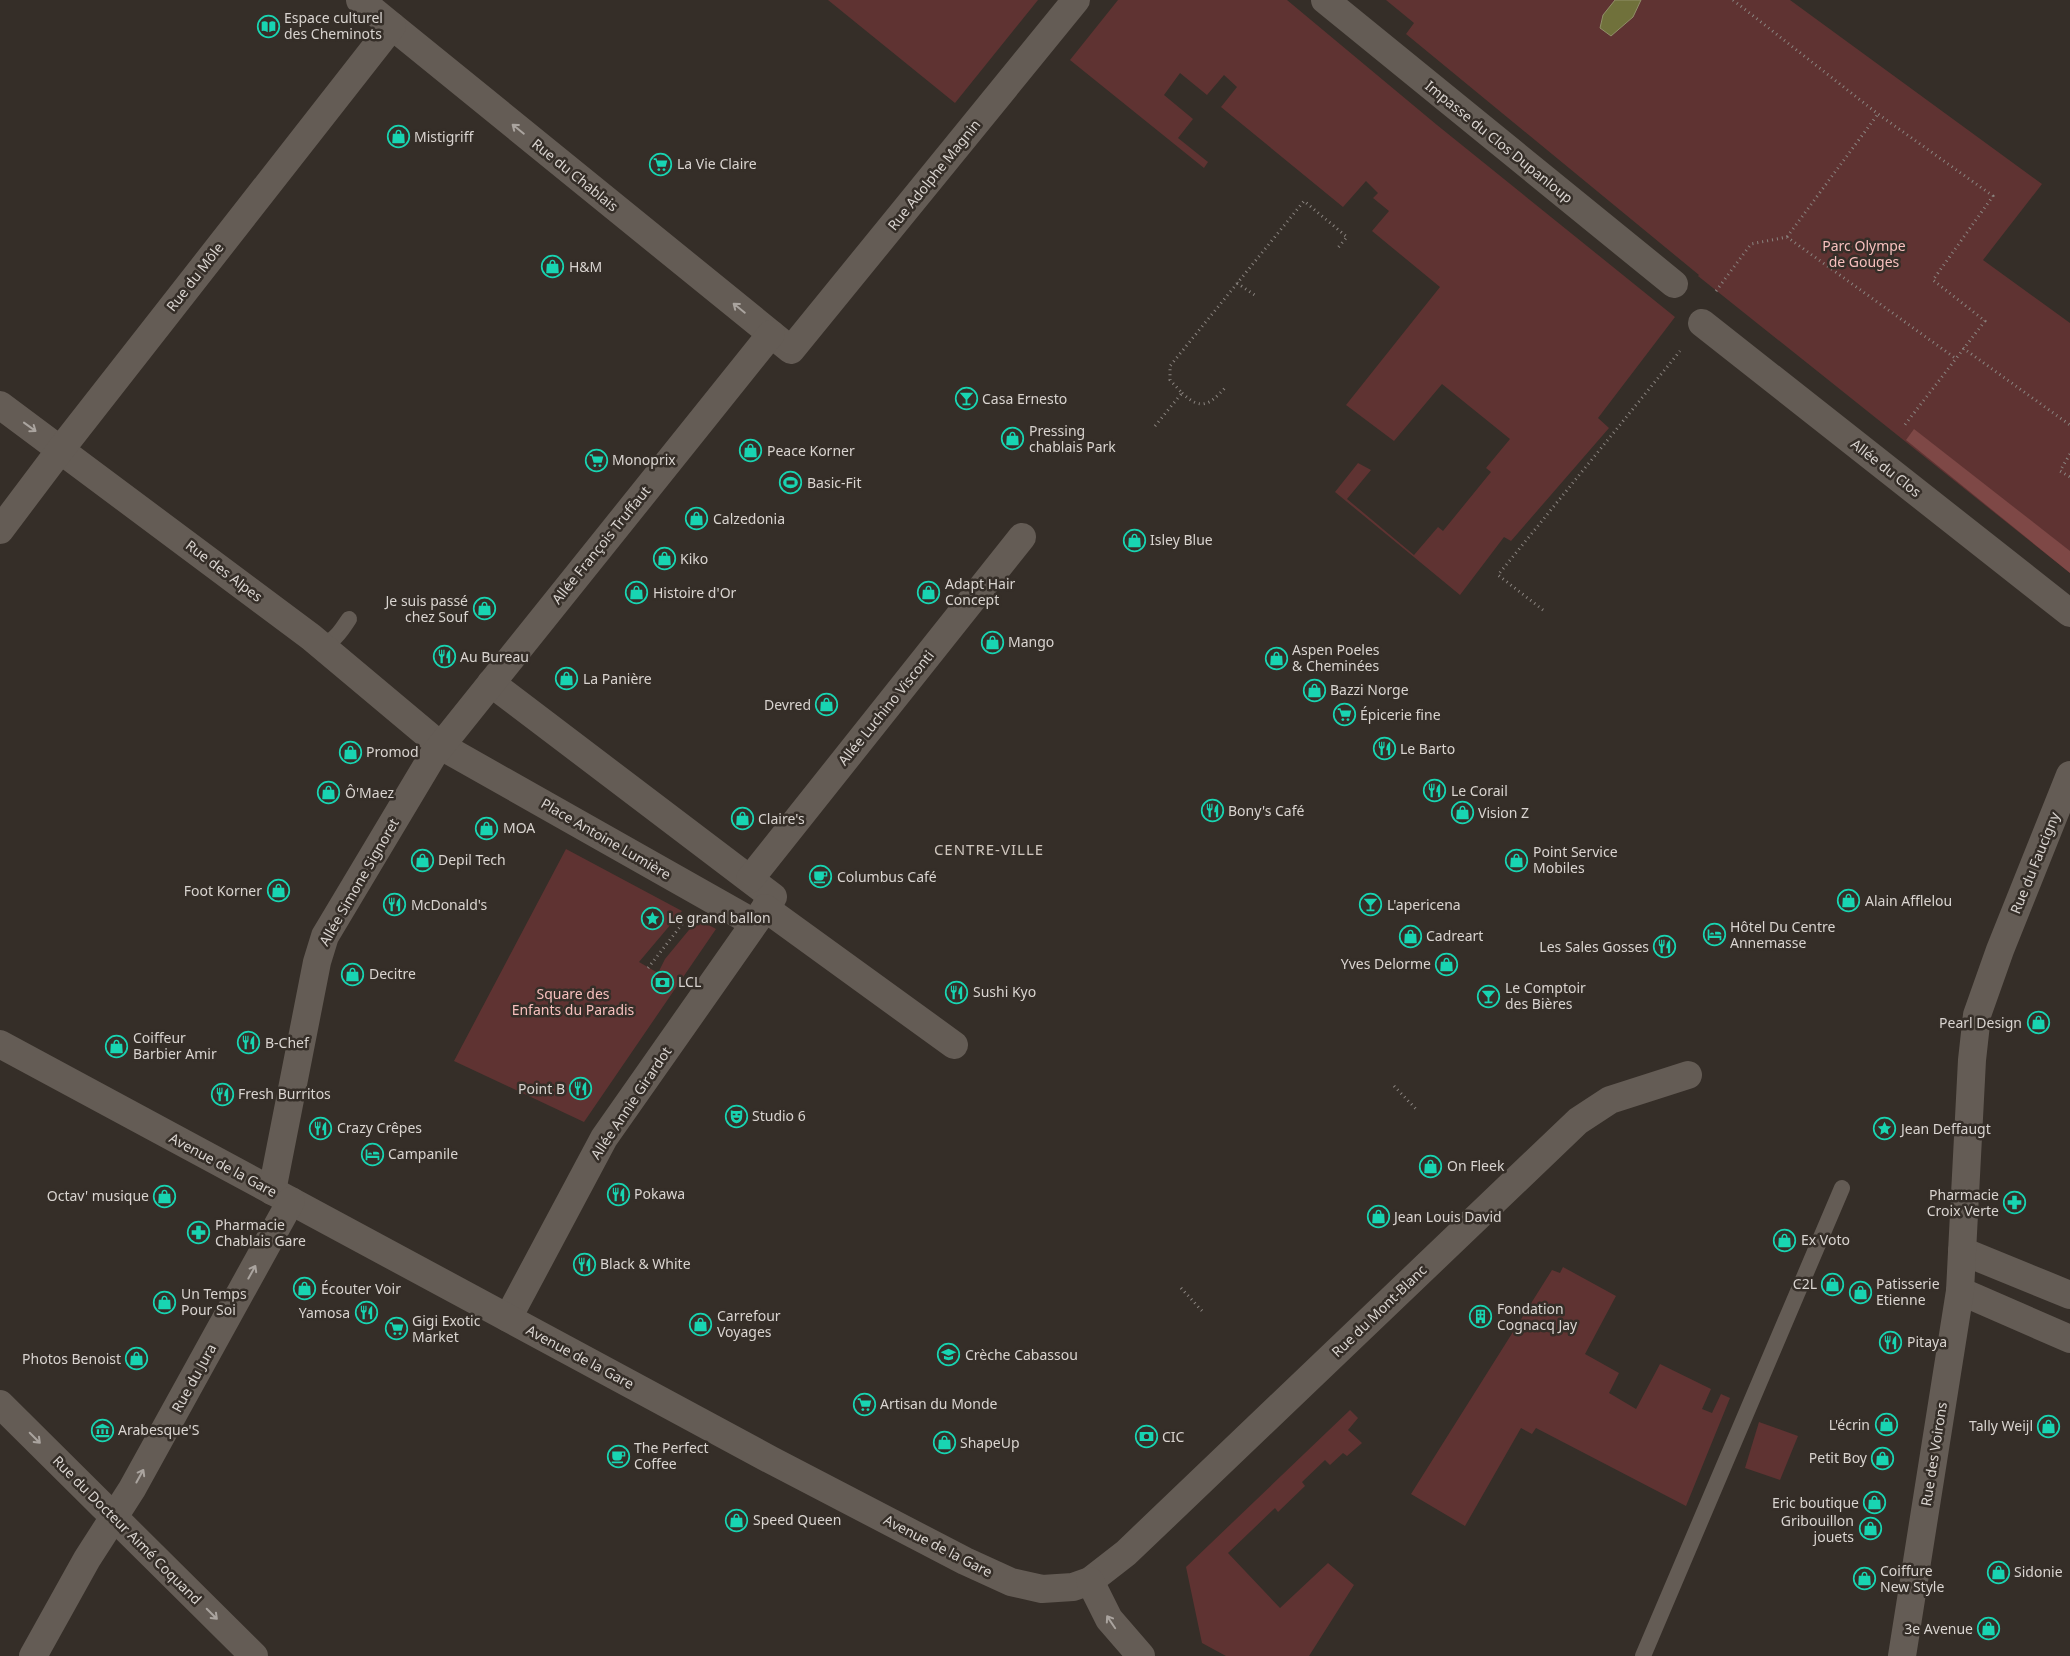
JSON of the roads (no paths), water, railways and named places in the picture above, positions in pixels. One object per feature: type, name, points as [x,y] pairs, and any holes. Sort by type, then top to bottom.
[{"type":"street","name":"Rue du Chablais","points":[[360,0],[781,342]]},
{"type":"street","name":"Rue Adolphe Magnin","points":[[781,342],[1076,0]]},
{"type":"street","name":"Impasse du Clos Dupanloup","points":[[1325,0],[1674,284]]},
{"type":"street","name":"Rue du Môle","points":[[0,530],[61,449],[392,26]]},
{"type":"street","name":"Allée du Clos","points":[[1702,323],[2070,613]]},
{"type":"street","name":"Allée François Truffaut","points":[[436,752],[491,682],[781,342]]},
{"type":"street","name":"Rue des Alpes","points":[[0,406],[61,449],[311,637],[436,752]]},
{"type":"street","name":"Allée Luchino Visconti","points":[[750,879],[1022,537]]},
{"type":"street","points":[[491,682],[773,896],[760,916]]},
{"type":"street","name":"Place Antoine Lumière","points":[[436,752],[760,916],[954,1046]]},
{"type":"street","name":"Allée Simone Signoret","points":[[282,1196],[319,951],[325,936],[436,752]]},
{"type":"street","name":"Rue du Faucigny","points":[[1962,1251],[1974,1031],[1981,1002],[2000,950],[2070,775]]},
{"type":"street","name":"Allée Annie Girardot","points":[[508,1318],[604,1138],[760,916]]},
{"type":"street","name":"Avenue de la Gare","points":[[0,1044],[771,1460],[965,1561],[1011,1582],[1034,1588],[1058,1590],[1090,1582]]},
{"type":"street","name":"Rue du Mont-Blanc","points":[[1090,1582],[1126,1553],[1578,1121],[1610,1100],[1688,1074]]},
{"type":"street","name":"Rue du Jura","points":[[33,1656],[87,1559],[132,1489],[282,1196]]},
{"type":"street","points":[[1962,1251],[2070,1295]]},
{"type":"street","name":"Rue des Voirons","points":[[1902,1656],[1960,1291],[1962,1251]]},
{"type":"street","points":[[1960,1291],[2070,1338]]},
{"type":"street","name":"Rue du Docteur Aimé Coquand","points":[[0,1404],[254,1656]]},
{"type":"street","points":[[1090,1582],[1109,1619],[1141,1656]]},
{"type":"lane","points":[[311,637],[321,642],[334,640],[349,620]]},
{"type":"lane","points":[[1643,1656],[1842,1188]]},
{"type":"place","name":"Espace culturel des Cheminots","points":[[268,26]]},
{"type":"place","name":"Mistigriff","points":[[398,137]]},
{"type":"place","name":"La Vie Claire","points":[[661,164]]},
{"type":"place","name":"H&M","points":[[553,267]]},
{"type":"place","name":"Casa Ernesto","points":[[966,399]]},
{"type":"place","name":"Pressing chablais Park","points":[[1013,439]]},
{"type":"place","name":"Peace Korner","points":[[751,451]]},
{"type":"place","name":"Monoprix","points":[[596,460]]},
{"type":"place","name":"Basic-Fit","points":[[791,483]]},
{"type":"place","name":"Calzedonia","points":[[697,519]]},
{"type":"place","name":"Isley Blue","points":[[1134,540]]},
{"type":"place","name":"Kiko","points":[[664,559]]},
{"type":"place","name":"Adapt Hair Concept","points":[[929,592]]},
{"type":"place","name":"Histoire d'Or","points":[[637,593]]},
{"type":"place","name":"Je suis passé chez Souf","points":[[484,609]]},
{"type":"place","name":"Mango","points":[[992,642]]},
{"type":"place","name":"Au Bureau","points":[[444,657]]},
{"type":"place","name":"Aspen Poeles & Cheminées","points":[[1276,658]]},
{"type":"place","name":"La Panière","points":[[567,679]]},
{"type":"place","name":"Bazzi Norge","points":[[1314,690]]},
{"type":"place","name":"Devred","points":[[827,705]]},
{"type":"place","name":"Épicerie fine","points":[[1344,715]]},
{"type":"place","name":"Le Barto","points":[[1384,749]]},
{"type":"place","name":"Promod","points":[[350,752]]},
{"type":"place","name":"Le Corail","points":[[1435,791]]},
{"type":"place","name":"Ô'Maez","points":[[329,793]]},
{"type":"place","name":"Bony's Café","points":[[1212,811]]},
{"type":"place","name":"Vision Z","points":[[1462,813]]},
{"type":"place","name":"Claire's","points":[[742,819]]},
{"type":"place","name":"MOA","points":[[487,828]]},
{"type":"place","name":"Depil Tech","points":[[422,860]]},
{"type":"place","name":"Point Service Mobiles","points":[[1517,860]]},
{"type":"place","name":"Columbus Café","points":[[821,877]]},
{"type":"place","name":"Foot Korner","points":[[278,891]]},
{"type":"place","name":"Alain Afflelou","points":[[1849,901]]},
{"type":"place","name":"McDonald's","points":[[395,905]]},
{"type":"place","name":"L'apericena","points":[[1371,905]]},
{"type":"place","name":"Le grand ballon","points":[[652,918]]},
{"type":"place","name":"Hôtel Du Centre Annemasse","points":[[1714,935]]},
{"type":"place","name":"Cadreart","points":[[1410,936]]},
{"type":"place","name":"Les Sales Gosses","points":[[1665,947]]},
{"type":"place","name":"Yves Delorme","points":[[1447,964]]},
{"type":"place","name":"Decitre","points":[[353,974]]},
{"type":"place","name":"LCL","points":[[662,982]]},
{"type":"place","name":"Sushi Kyo","points":[[957,992]]},
{"type":"place","name":"Le Comptoir des Bières","points":[[1489,996]]},
{"type":"place","name":"Pearl Design","points":[[2038,1023]]},
{"type":"place","name":"B-Chef","points":[[249,1043]]},
{"type":"place","name":"Coiffeur Barbier Amir","points":[[117,1046]]},
{"type":"place","name":"Point B","points":[[581,1089]]},
{"type":"place","name":"Fresh Burritos","points":[[222,1094]]},
{"type":"place","name":"Studio 6","points":[[736,1116]]},
{"type":"place","name":"Crazy Crêpes","points":[[321,1128]]},
{"type":"place","name":"Jean Deffaugt","points":[[1885,1129]]},
{"type":"place","name":"Campanile","points":[[372,1154]]},
{"type":"place","name":"On Fleek","points":[[1431,1166]]},
{"type":"place","name":"Pokawa","points":[[618,1194]]},
{"type":"place","name":"Octav' musique","points":[[165,1196]]},
{"type":"place","name":"Pharmacie Croix Verte","points":[[2015,1203]]},
{"type":"place","name":"Jean Louis David","points":[[1378,1217]]},
{"type":"place","name":"Pharmacie Chablais Gare","points":[[199,1233]]},
{"type":"place","name":"Ex Voto","points":[[1785,1240]]},
{"type":"place","name":"Black & White","points":[[584,1264]]},
{"type":"place","name":"C2L","points":[[1833,1284]]},
{"type":"place","name":"Écouter Voir","points":[[305,1289]]},
{"type":"place","name":"Patisserie Etienne","points":[[1860,1292]]},
{"type":"place","name":"Un Temps Pour Soi","points":[[165,1302]]},
{"type":"place","name":"Yamosa","points":[[366,1313]]},
{"type":"place","name":"Fondation Cognacq Jay","points":[[1481,1317]]},
{"type":"place","name":"Carrefour Voyages","points":[[701,1324]]},
{"type":"place","name":"Gigi Exotic Market","points":[[396,1329]]},
{"type":"place","name":"Pitaya","points":[[1891,1342]]},
{"type":"place","name":"Crèche Cabassou","points":[[949,1355]]},
{"type":"place","name":"Photos Benoist","points":[[137,1359]]},
{"type":"place","name":"Artisan du Monde","points":[[864,1404]]},
{"type":"place","name":"L'écrin","points":[[1886,1425]]},
{"type":"place","name":"Tally Weijl","points":[[2049,1426]]},
{"type":"place","name":"Arabesque'S","points":[[102,1430]]},
{"type":"place","name":"CIC","points":[[1146,1437]]},
{"type":"place","name":"ShapeUp","points":[[944,1443]]},
{"type":"place","name":"The Perfect Coffee","points":[[618,1456]]},
{"type":"place","name":"Petit Boy","points":[[1883,1458]]},
{"type":"place","name":"Eric boutique","points":[[1875,1503]]},
{"type":"place","name":"Speed Queen","points":[[737,1520]]},
{"type":"place","name":"Gribouillon jouets","points":[[1870,1529]]},
{"type":"place","name":"Sidonie","points":[[1998,1572]]},
{"type":"place","name":"Coiffure New Style","points":[[1864,1579]]},
{"type":"place","name":"3e Avenue","points":[[1989,1629]]},
{"type":"district","name":"CENTRE-VILLE","points":[[989,850]]},
{"type":"park label","name":"Parc Olympe de Gouges","points":[[1864,254]]},
{"type":"park label","name":"Square des Enfants du Paradis","points":[[573,1002]]}]
